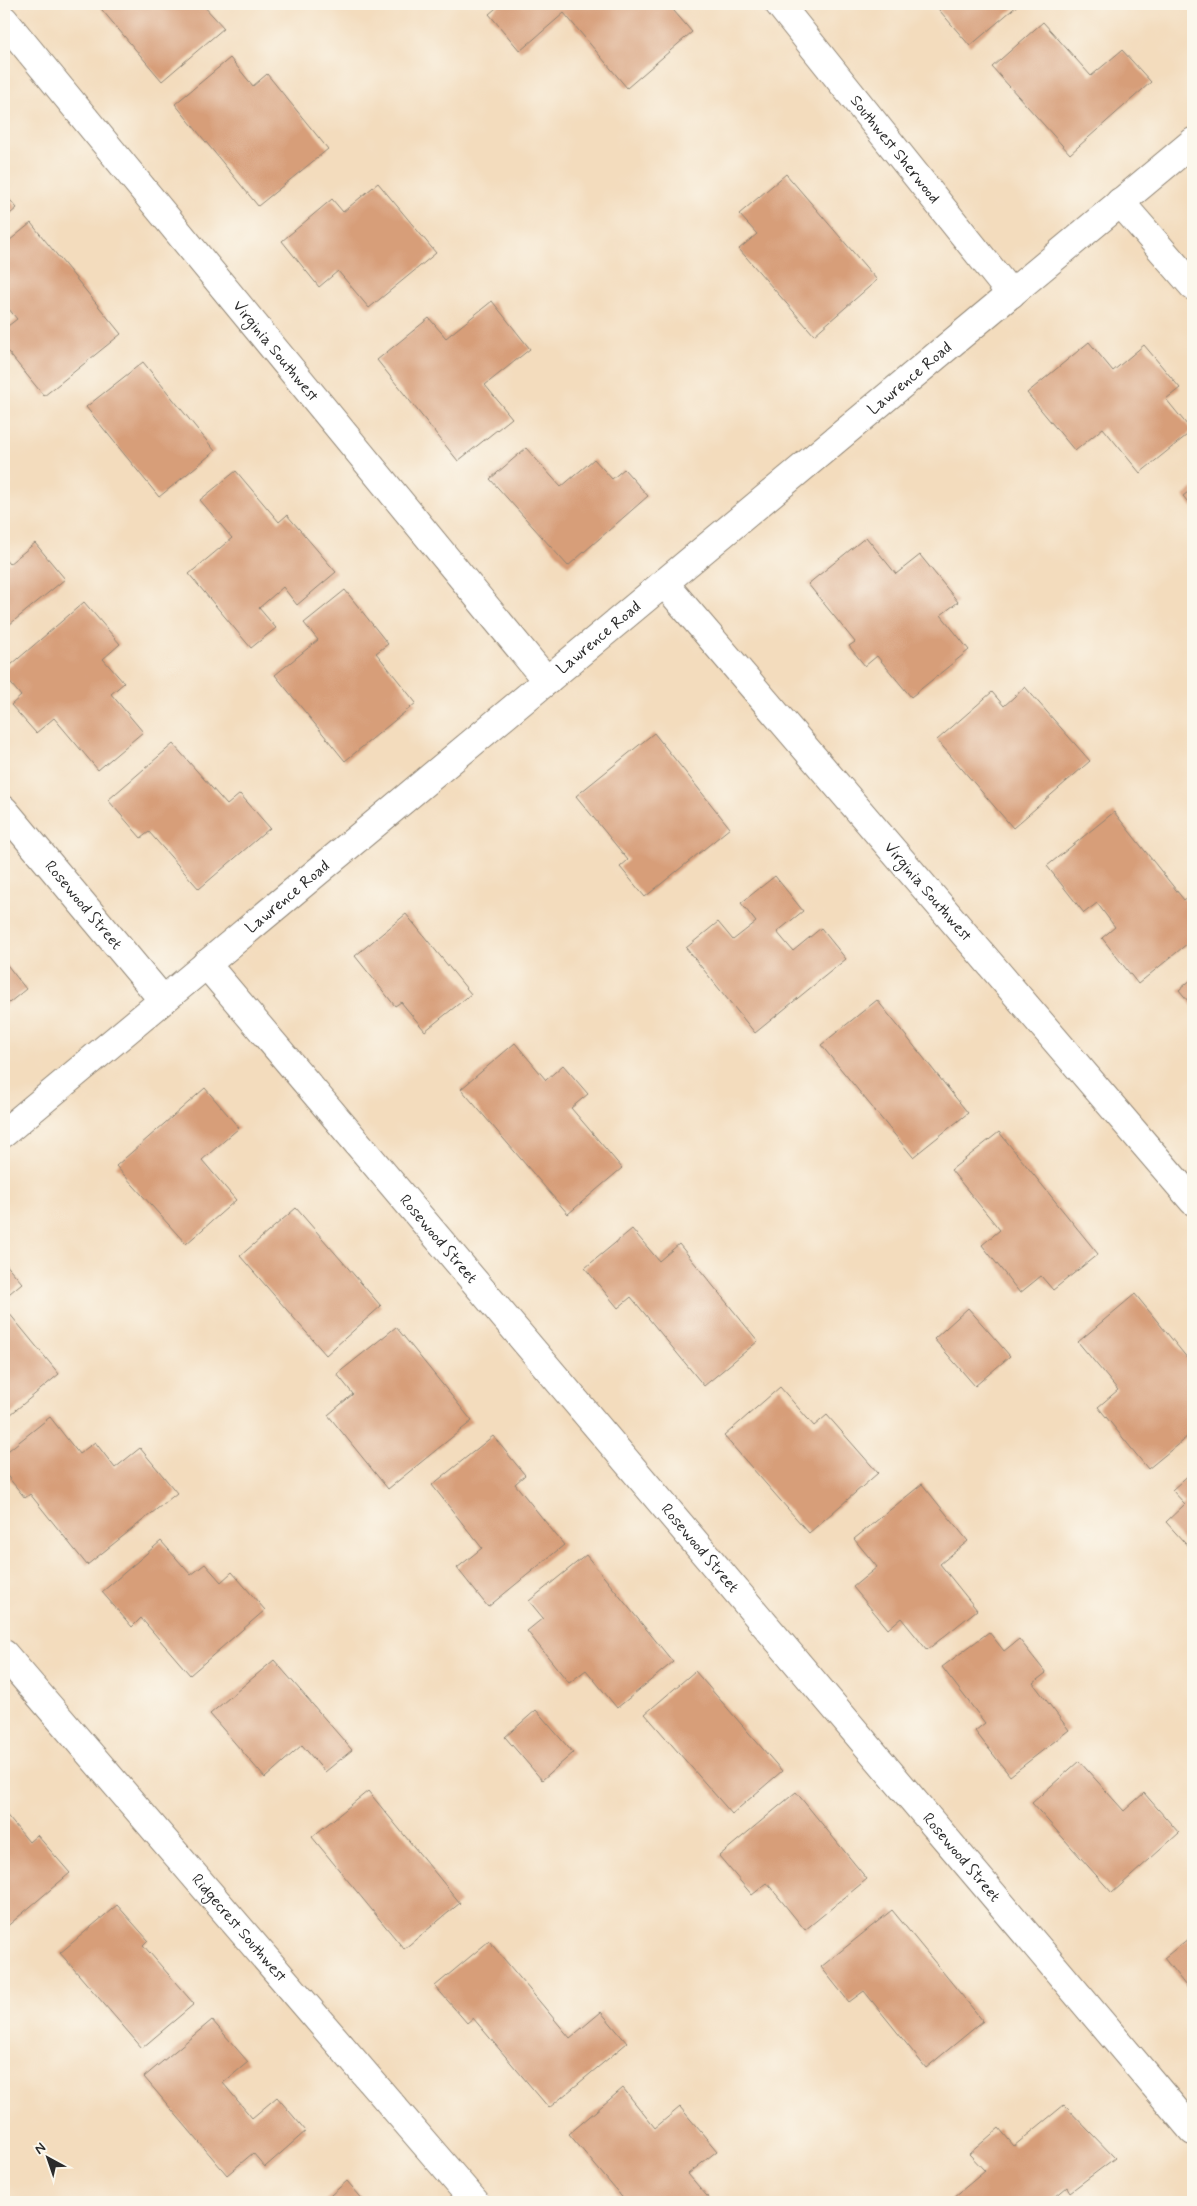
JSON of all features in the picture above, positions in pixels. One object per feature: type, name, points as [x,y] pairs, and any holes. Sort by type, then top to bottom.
[{"type":"street","name":"Southwest Sherwood","points":[[779,4],[1011,294]]},
{"type":"street","name":"Virginia Southwest","points":[[4,20],[547,681]]},
{"type":"street","name":"Lawrence Road","points":[[4,1133],[1193,142]]},
{"type":"street","points":[[1120,202],[1193,286]]},
{"type":"street","name":"Virginia Southwest","points":[[664,583],[1193,1201]]},
{"type":"street","name":"Rosewood Street","points":[[4,810],[163,1000]]},
{"type":"street","name":"Rosewood Street","points":[[206,964],[1193,2131]]},
{"type":"street","name":"Ridgecrest Southwest","points":[[4,1654],[475,2202]]},
{"type":"building","points":[[97,4],[202,4],[224,28],[162,81]]},
{"type":"building","points":[[501,4],[668,4],[692,32],[627,88],[564,13],[520,51],[489,14]]},
{"type":"building","points":[[934,4],[1019,4],[970,46]]},
{"type":"building","points":[[1043,22],[1091,76],[1122,50],[1151,82],[1070,154],[992,67]]},
{"type":"building","points":[[230,58],[253,86],[267,74],[328,149],[258,206],[175,104]]},
{"type":"building","points":[[786,174],[877,280],[814,335],[739,249],[757,234],[739,214]]},
{"type":"building","points":[[378,183],[436,253],[369,308],[338,271],[319,287],[282,241],[332,199],[343,212]]},
{"type":"building","points":[[4,193],[17,208],[4,219]]},
{"type":"building","points":[[31,223],[121,334],[44,396],[4,347],[4,329],[17,319],[4,303],[4,245]]},
{"type":"building","points":[[492,301],[530,349],[485,385],[512,418],[458,461],[377,360],[429,318],[446,338]]},
{"type":"building","points":[[1089,342],[1113,371],[1144,345],[1180,388],[1166,399],[1192,431],[1140,473],[1103,428],[1075,451],[1027,393]]},
{"type":"building","points":[[143,362],[215,451],[159,497],[86,407]]},
{"type":"building","points":[[526,448],[561,487],[594,459],[612,479],[624,469],[648,496],[568,566],[490,479]]},
{"type":"building","points":[[236,471],[279,522],[287,515],[336,572],[297,605],[283,587],[259,608],[276,628],[251,648],[189,574],[232,538],[200,500]]},
{"type":"building","points":[[1193,488],[1193,508],[1183,496]]},
{"type":"building","points":[[866,537],[896,574],[920,555],[958,602],[941,615],[969,650],[911,697],[877,656],[865,666],[849,646],[855,642],[808,584]]},
{"type":"building","points":[[35,543],[65,579],[4,629],[4,558],[9,564]]},
{"type":"building","points":[[345,590],[388,644],[376,653],[416,703],[345,761],[275,675],[318,640],[304,623]]},
{"type":"building","points":[[84,602],[120,644],[103,659],[124,683],[111,694],[143,732],[98,770],[54,718],[36,733],[11,705],[21,696],[4,675],[4,671]]},
{"type":"building","points":[[1025,687],[1090,761],[1013,828],[937,740],[992,692],[1004,706]]},
{"type":"building","points":[[654,733],[730,828],[645,897],[620,867],[628,860],[576,796]]},
{"type":"building","points":[[173,744],[227,805],[240,794],[270,828],[199,889],[149,832],[141,838],[108,800]]},
{"type":"building","points":[[1114,812],[1184,900],[1193,893],[1193,939],[1138,984],[1102,938],[1115,927],[1097,903],[1084,913],[1047,866]]},
{"type":"building","points":[[775,876],[803,911],[777,932],[793,951],[821,928],[846,959],[755,1033],[686,948],[718,922],[733,940],[756,922],[741,903]]},
{"type":"building","points":[[406,914],[471,994],[425,1031],[401,1002],[395,1006],[355,956]]},
{"type":"building","points":[[4,961],[26,989],[4,1007]]},
{"type":"building","points":[[1193,978],[1193,1007],[1179,990]]},
{"type":"building","points":[[877,1000],[968,1113],[913,1157],[821,1045]]},
{"type":"building","points":[[515,1043],[546,1080],[563,1065],[588,1094],[571,1108],[622,1168],[568,1214],[461,1089]]},
{"type":"building","points":[[205,1088],[239,1128],[202,1160],[236,1200],[186,1244],[116,1166]]},
{"type":"building","points":[[999,1132],[1098,1254],[1053,1290],[1041,1276],[1020,1293],[982,1245],[1000,1230],[951,1170]]},
{"type":"building","points":[[296,1208],[381,1306],[326,1355],[240,1256]]},
{"type":"building","points":[[632,1229],[659,1261],[679,1244],[758,1341],[704,1386],[631,1297],[618,1308],[585,1268]]},
{"type":"building","points":[[4,1262],[22,1283],[4,1298]]},
{"type":"building","points":[[1135,1294],[1193,1365],[1193,1432],[1148,1469],[1098,1407],[1118,1390],[1078,1342]]},
{"type":"building","points":[[4,1307],[59,1374],[4,1420]]},
{"type":"building","points":[[968,1308],[1010,1356],[975,1386],[934,1339]]},
{"type":"building","points":[[396,1327],[472,1421],[388,1489],[328,1415],[353,1394],[337,1374]]},
{"type":"building","points":[[780,1387],[814,1426],[827,1415],[878,1473],[809,1533],[724,1436]]},
{"type":"building","points":[[50,1417],[79,1454],[95,1442],[115,1468],[140,1448],[177,1493],[87,1565],[30,1494],[25,1498],[4,1472],[4,1454]]},
{"type":"building","points":[[493,1436],[525,1475],[515,1484],[564,1545],[488,1607],[457,1568],[482,1548],[432,1485]]},
{"type":"building","points":[[1193,1471],[1193,1552],[1166,1522],[1185,1504],[1172,1490]]},
{"type":"building","points":[[922,1484],[968,1541],[940,1564],[977,1610],[927,1650],[901,1618],[888,1629],[853,1587],[877,1567],[854,1539]]},
{"type":"building","points":[[161,1541],[191,1575],[205,1564],[221,1582],[232,1572],[265,1610],[190,1675],[141,1618],[132,1627],[102,1592]]},
{"type":"building","points":[[586,1555],[673,1662],[617,1708],[586,1670],[569,1683],[527,1631],[543,1618],[529,1601]]},
{"type":"building","points":[[989,1632],[1004,1651],[1019,1639],[1046,1673],[1033,1683],[1069,1730],[1010,1776],[975,1731],[985,1723],[942,1667]]},
{"type":"building","points":[[274,1660],[352,1750],[325,1772],[302,1745],[265,1778],[210,1714]]},
{"type":"building","points":[[695,1671],[782,1771],[732,1814],[645,1714]]},
{"type":"building","points":[[536,1710],[573,1753],[542,1780],[505,1737]]},
{"type":"building","points":[[1079,1761],[1124,1811],[1144,1793],[1179,1833],[1112,1893],[1032,1803]]},
{"type":"building","points":[[368,1791],[460,1903],[404,1949],[312,1837]]},
{"type":"building","points":[[796,1792],[867,1879],[805,1930],[767,1883],[752,1895],[719,1856]]},
{"type":"building","points":[[4,1812],[29,1842],[37,1835],[70,1873],[4,1929]]},
{"type":"building","points":[[117,1905],[148,1940],[143,1945],[194,2004],[142,2048],[60,1953]]},
{"type":"building","points":[[892,1910],[983,2021],[926,2068],[864,1991],[849,2002],[821,1967]]},
{"type":"building","points":[[1193,1935],[1193,1995],[1164,1958]]},
{"type":"building","points":[[489,1941],[570,2038],[601,2012],[627,2043],[549,2108],[473,2018],[467,2023],[435,1986]]},
{"type":"building","points":[[212,2020],[248,2062],[223,2083],[252,2118],[277,2097],[306,2131],[265,2167],[253,2153],[227,2175],[144,2077]]},
{"type":"building","points":[[623,2088],[655,2128],[680,2107],[717,2151],[688,2174],[712,2202],[626,2202],[569,2134]]},
{"type":"building","points":[[1064,2105],[1115,2158],[1070,2192],[1067,2187],[1049,2202],[948,2202],[985,2171],[969,2154],[999,2128],[1014,2146]]},
{"type":"building","points":[[347,2181],[365,2202],[323,2202]]}]
